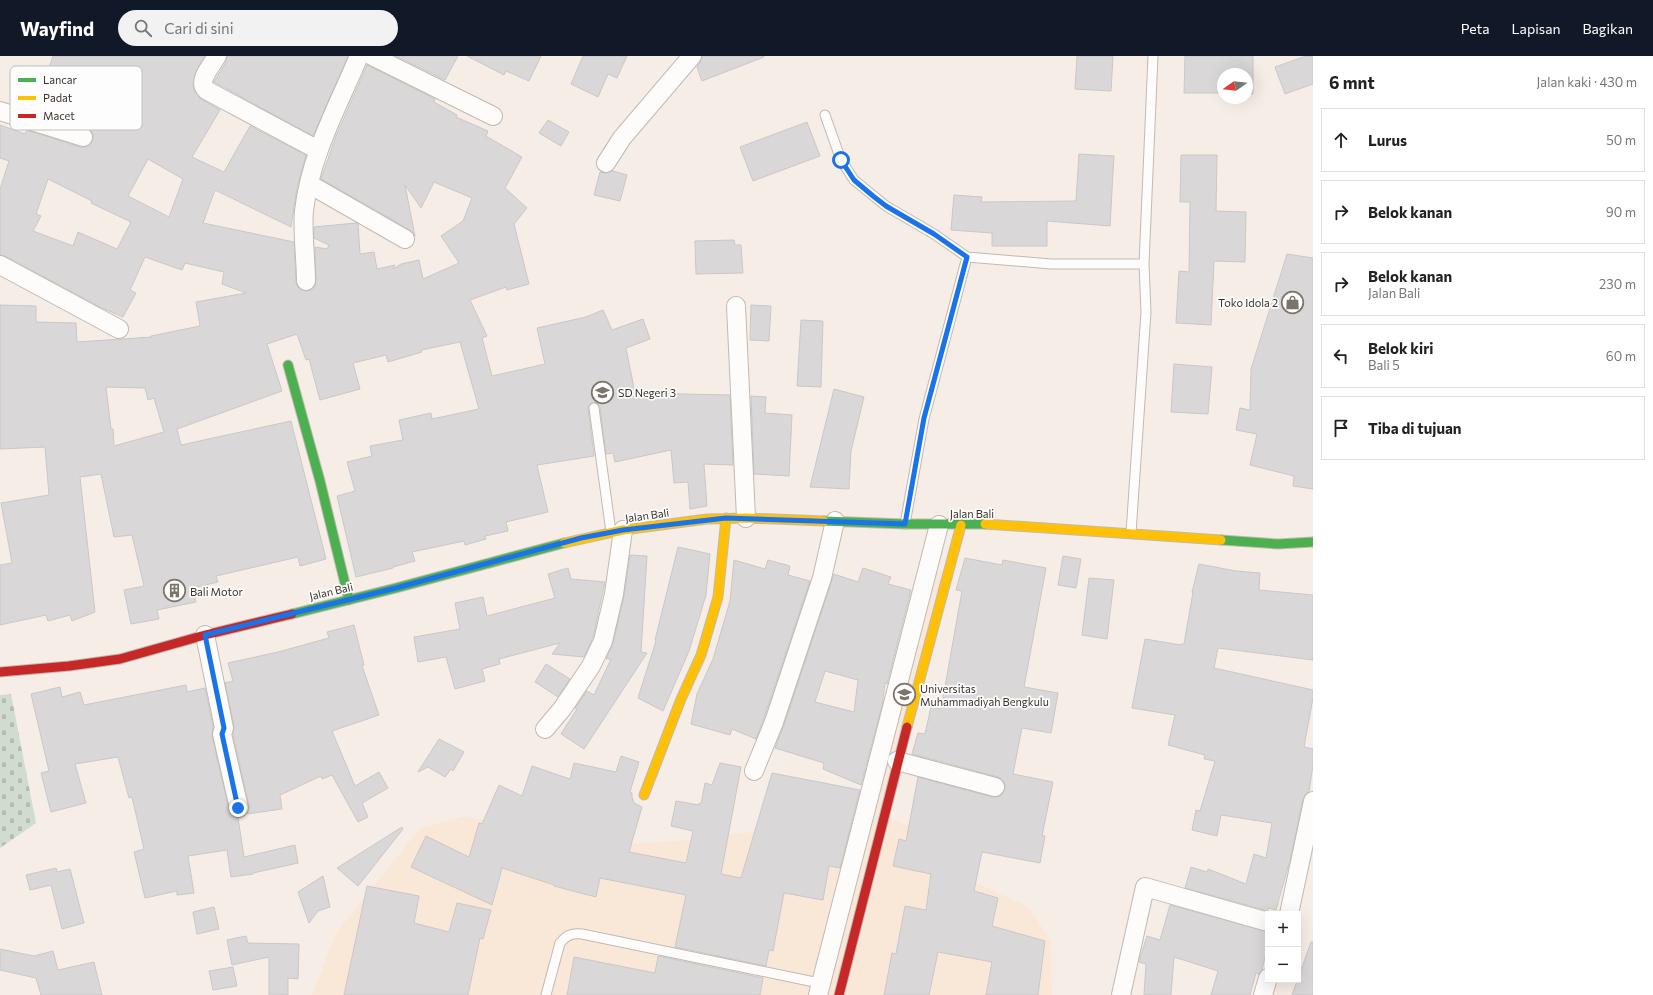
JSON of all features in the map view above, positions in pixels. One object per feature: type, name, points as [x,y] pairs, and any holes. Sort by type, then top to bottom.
[{"type":"street","points":[[217,56],[202,81],[203,88],[318,150]]},
{"type":"street","points":[[306,281],[304,212],[309,184],[318,150],[359,56]]},
{"type":"street","points":[[372,56],[493,116]]},
{"type":"street","points":[[606,164],[622,138],[692,56]]},
{"type":"street","points":[[0,111],[10,114]]},
{"type":"street","points":[[61,130],[84,137]]},
{"type":"street","points":[[309,184],[405,239]]},
{"type":"street","points":[[0,265],[119,329]]},
{"type":"street","points":[[736,306],[746,518]]},
{"type":"street","points":[[288,365],[320,481],[349,600]]},
{"type":"street","points":[[644,795],[681,699],[701,655],[718,597],[726,518]]},
{"type":"street","name":"Jalan Bali","points":[[0,672],[69,666],[120,659],[205,635],[349,600],[581,538],[617,531],[726,518],[938,525],[982,524],[1278,544],[1313,542]]},
{"type":"street","points":[[754,771],[774,722],[822,578],[835,521]]},
{"type":"street","points":[[820,989],[938,525]]},
{"type":"street","points":[[840,992],[897,761],[961,525]]},
{"type":"street","points":[[545,729],[562,709],[591,666],[603,641],[614,594],[617,531]]},
{"type":"street","points":[[205,635],[224,728],[222,734],[238,808]]},
{"type":"street","points":[[897,761],[995,787]]},
{"type":"street","points":[[1290,911],[1313,801]]},
{"type":"street","points":[[1121,995],[1145,888],[1265,921]]},
{"type":"street","points":[[1263,995],[1267,983]]},
{"type":"lane","points":[[1131,533],[1146,312],[1144,264],[1153,56]]},
{"type":"lane","points":[[825,115],[841,160],[854,180],[886,206],[934,234],[967,257],[1051,264],[1144,264]]},
{"type":"lane","points":[[905,524],[924,418],[967,257]]},
{"type":"lane","points":[[594,408],[617,531]]},
{"type":"lane","points":[[546,995],[560,943],[565,936],[571,934],[582,934],[820,989],[840,992]]},
{"type":"shaded area","name":"Universitas Muhammadiyah Bengkulu","points":[[925,568],[950,572],[884,816],[937,837],[933,863],[1029,907],[1051,941],[1052,995],[312,995],[336,933],[420,828],[464,816],[563,837],[620,844],[690,840],[780,828],[855,834]]},
{"type":"green space","points":[[11,694],[36,823],[0,848],[0,695]]},
{"type":"building","points":[[53,56],[205,56],[195,74],[193,88],[201,99],[220,110],[192,157],[224,172],[250,126],[306,155],[297,188],[291,227],[215,190],[203,223],[294,242],[296,282],[297,286],[301,290],[306,291],[312,290],[315,286],[315,247],[327,249],[329,245],[314,238],[314,227],[358,224],[360,254],[374,252],[377,269],[395,265],[393,269],[401,264],[419,260],[423,279],[459,263],[441,236],[463,221],[472,198],[434,182],[421,208],[405,185],[415,236],[410,230],[321,179],[336,136],[367,65],[435,99],[434,102],[457,115],[456,117],[488,131],[486,136],[522,157],[505,188],[527,208],[514,224],[529,284],[507,290],[506,287],[470,300],[487,336],[482,338],[492,376],[545,364],[537,328],[586,317],[603,310],[612,330],[643,319],[650,339],[626,348],[635,393],[730,395],[733,465],[704,464],[707,506],[690,509],[688,482],[674,483],[671,450],[615,462],[613,453],[606,454],[600,407],[597,403],[593,402],[589,405],[588,409],[594,456],[537,465],[548,512],[506,522],[508,531],[485,536],[486,539],[465,545],[464,541],[412,552],[415,561],[356,577],[337,496],[355,491],[347,462],[372,456],[370,446],[403,440],[399,420],[431,413],[432,419],[479,409],[460,342],[421,350],[422,352],[388,362],[386,355],[353,363],[360,389],[320,400],[309,359],[306,360],[297,334],[267,344],[282,391],[177,429],[181,445],[291,421],[326,559],[300,566],[298,557],[216,576],[218,582],[193,588],[196,602],[157,610],[159,619],[131,624],[124,590],[144,586],[132,535],[114,537],[101,474],[80,477],[95,612],[72,621],[70,615],[48,621],[46,615],[0,625],[0,565],[12,563],[1,503],[49,495],[45,447],[0,449],[0,305],[36,306],[36,322],[76,323],[77,342],[152,337],[151,336],[200,326],[196,302],[246,293],[222,284],[224,272],[185,263],[182,270],[145,257],[130,290],[136,293],[123,317],[100,307],[5,256],[0,255],[0,189],[9,161],[0,158],[0,125],[10,129],[10,130],[25,134],[27,130],[80,147],[90,145],[93,140],[91,130],[142,130],[142,66],[50,66]],"holes":[[[148,159],[183,179],[169,217],[128,196]],[[48,179],[92,201],[91,203],[131,222],[117,249],[78,232],[73,246],[33,231],[41,216],[36,214]],[[106,387],[145,388],[148,400],[154,398],[164,432],[114,446],[113,429],[111,429]]]},
{"type":"building","points":[[227,56],[348,56],[313,136],[214,82],[226,62]]},
{"type":"building","points":[[396,56],[458,56],[445,80]]},
{"type":"building","points":[[467,56],[541,56],[529,81],[506,71],[504,75]]},
{"type":"building","points":[[583,56],[627,56],[617,78],[608,74],[598,97],[571,84]]},
{"type":"building","points":[[702,56],[764,57],[702,81],[697,67]]},
{"type":"building","points":[[1077,56],[1113,56],[1111,91],[1075,89]]},
{"type":"building","points":[[1185,56],[1253,56],[1253,68],[1217,68],[1217,93],[1184,93]]},
{"type":"building","points":[[1306,56],[1313,56],[1313,84],[1285,94],[1275,67]]},
{"type":"building","points":[[548,120],[569,132],[561,146],[539,133]]},
{"type":"building","points":[[807,122],[820,156],[753,181],[740,147]]},
{"type":"building","points":[[1079,154],[1114,156],[1110,226],[1047,221],[1047,246],[992,246],[992,233],[951,230],[954,195],[982,197],[981,202],[1076,201]]},
{"type":"building","points":[[1181,155],[1217,155],[1216,211],[1246,212],[1245,262],[1214,261],[1211,325],[1176,323],[1179,271],[1189,272],[1190,202],[1180,202]]},
{"type":"building","points":[[613,171],[627,175],[620,201],[594,195],[600,172],[606,173]]},
{"type":"building","points":[[734,240],[735,245],[741,245],[743,273],[696,274],[695,241]]},
{"type":"building","points":[[1287,254],[1313,258],[1313,489],[1293,486],[1294,476],[1250,465],[1257,434],[1236,430],[1240,408],[1250,410],[1251,369]]},
{"type":"building","points":[[751,305],[771,306],[769,341],[750,340]]},
{"type":"building","points":[[801,320],[823,321],[821,387],[797,386]]},
{"type":"building","points":[[1174,364],[1212,367],[1208,414],[1171,412]]},
{"type":"building","points":[[834,389],[864,397],[851,451],[849,489],[810,487]]},
{"type":"building","points":[[751,396],[766,397],[765,413],[792,415],[789,476],[754,474]]},
{"type":"building","points":[[678,547],[710,554],[706,595],[689,651],[663,711],[638,698],[656,641],[655,640]]},
{"type":"building","points":[[630,555],[647,556],[641,652],[647,653],[584,749],[561,734],[577,709],[575,708],[587,691],[594,695],[611,659],[606,659],[613,644],[624,596]]},
{"type":"building","points":[[1063,556],[1081,559],[1076,588],[1058,585]]},
{"type":"building","points":[[965,558],[1002,565],[1003,560],[1046,568],[1024,687],[1058,693],[1051,733],[1022,728],[1013,774],[1053,782],[1042,836],[1045,836],[1040,863],[982,852],[974,891],[998,898],[992,926],[1045,941],[1038,995],[986,995],[992,962],[938,952],[929,995],[884,995],[892,953],[896,954],[905,906],[926,910],[931,874],[893,866],[899,839],[906,841],[918,777],[992,797],[1002,795],[1005,789],[1003,780],[998,777],[912,754],[918,733],[925,734],[931,707],[941,709],[962,591],[956,590]]},
{"type":"building","points":[[734,560],[765,569],[768,560],[790,566],[788,575],[810,581],[756,739],[732,729],[730,735],[691,724],[697,694],[713,659],[730,601]]},
{"type":"building","points":[[1199,564],[1236,571],[1260,573],[1259,590],[1313,595],[1313,660],[1218,648],[1214,668],[1313,690],[1313,698],[1304,747],[1313,749],[1313,765],[1309,792],[1303,799],[1290,860],[1276,910],[1268,908],[1268,911],[1185,888],[1191,867],[1207,872],[1208,869],[1246,884],[1254,854],[1266,858],[1272,823],[1221,815],[1217,836],[1192,830],[1196,810],[1200,811],[1215,761],[1204,759],[1205,755],[1168,745],[1175,715],[1132,708],[1145,639],[1181,645],[1184,644],[1192,592]]},
{"type":"building","points":[[568,568],[571,579],[605,582],[593,637],[584,657],[552,654],[560,643],[499,659],[500,664],[482,669],[485,681],[455,689],[446,657],[418,662],[414,637],[460,629],[455,603],[483,597],[487,616],[555,598],[548,574]]},
{"type":"building","points":[[863,568],[891,577],[888,584],[911,590],[887,684],[885,683],[882,706],[861,785],[823,769],[824,763],[775,748],[834,574],[858,582]],"holes":[[[825,671],[858,680],[854,712],[815,702]]]},
{"type":"building","points":[[1089,578],[1114,580],[1107,639],[1082,635]]},
{"type":"building","points":[[354,625],[364,665],[362,666],[379,715],[332,731],[355,786],[379,772],[388,788],[362,803],[368,817],[358,822],[332,775],[322,779],[321,776],[280,795],[282,809],[247,814],[249,806],[233,735],[234,726],[225,683],[233,681],[228,663],[278,652],[329,638],[327,632]]},
{"type":"building","points":[[546,664],[570,679],[558,697],[535,682]]},
{"type":"building","points":[[186,685],[187,692],[205,688],[213,727],[212,736],[229,810],[232,815],[238,818],[244,857],[295,845],[298,863],[253,874],[231,877],[227,850],[188,856],[194,893],[177,895],[177,891],[145,898],[134,852],[144,849],[132,797],[129,798],[118,757],[75,764],[86,803],[51,812],[41,773],[49,771],[31,694],[60,687],[62,697],[80,692],[84,705]]},
{"type":"building","points":[[439,739],[464,752],[453,771],[451,769],[445,777],[428,767],[418,772]]},
{"type":"building","points":[[621,756],[639,762],[630,792],[632,793],[634,803],[642,807],[629,852],[686,863],[693,831],[671,826],[676,801],[699,805],[699,803],[701,804],[705,783],[712,785],[720,763],[741,767],[721,874],[741,878],[772,773],[860,790],[840,868],[829,866],[823,900],[784,893],[773,951],[769,950],[766,966],[675,947],[686,895],[600,878],[596,897],[554,886],[502,868],[492,905],[411,867],[426,836],[469,857],[479,823],[482,824],[499,785],[522,796],[532,766],[570,779],[574,763],[616,772]]},
{"type":"building","points":[[402,827],[403,829],[358,886],[337,868]]},
{"type":"building","points":[[56,868],[57,872],[70,869],[84,923],[62,929],[51,885],[30,890],[26,875]]},
{"type":"building","points":[[323,876],[330,907],[318,911],[309,923],[298,892]]},
{"type":"building","points":[[367,886],[419,896],[414,923],[449,932],[457,903],[491,910],[483,939],[480,938],[468,995],[344,995]]},
{"type":"building","points":[[1170,905],[1265,931],[1265,958],[1262,970],[1259,974],[1256,973],[1250,995],[1211,995],[1218,971],[1174,957],[1171,995],[1144,995],[1146,964],[1139,962],[1140,958],[1147,936],[1160,940]]},
{"type":"building","points":[[214,907],[219,929],[197,934],[193,912]]},
{"type":"building","points":[[246,936],[248,943],[299,944],[298,979],[288,978],[288,995],[269,995],[269,957],[232,965],[227,940]]},
{"type":"building","points":[[1311,942],[1313,942],[1313,995],[1292,995],[1296,983],[1301,983],[1301,970]]},
{"type":"building","points":[[0,949],[34,956],[53,951],[58,970],[94,962],[102,995],[41,995],[36,978],[0,970]]},
{"type":"building","points":[[658,956],[763,978],[760,995],[567,995],[574,957],[655,973]]},
{"type":"building","points":[[233,967],[237,986],[213,990],[209,971]]},
{"type":"traffic: fast","points":[[288,365],[320,481],[349,600]]},
{"type":"traffic: fast","points":[[824,521],[905,524],[985,524]]},
{"type":"traffic: fast","points":[[1221,540],[1278,544],[1313,542]]},
{"type":"traffic: fast","points":[[292,614],[564,543]]},
{"type":"traffic: slow","points":[[644,795],[681,699],[701,655],[718,597],[726,518]]},
{"type":"traffic: slow","points":[[564,543],[623,530],[707,519],[746,518],[824,521]]},
{"type":"traffic: slow","points":[[985,524],[1221,540]]},
{"type":"traffic: slow","points":[[907,727],[961,525]]},
{"type":"traffic: jam","points":[[0,672],[69,666],[120,659],[205,635],[292,614]]},
{"type":"traffic: jam","points":[[839,995],[907,727]]},
{"type":"place","name":"Toko Idola 2","points":[[1293,302]]},
{"type":"place","name":"SD Negeri 3","points":[[603,392]]},
{"type":"place","name":"Bali Motor","points":[[174,591]]},
{"type":"place","name":"Universitas Muhammadiyah Bengkulu","points":[[904,694]]},
{"type":"route","points":[[238,808],[222,734],[224,728],[205,635],[396,588],[581,538],[623,530],[707,519],[726,518],[905,524],[924,418],[967,263],[967,257],[934,234],[886,206],[873,196],[854,180],[841,160]]}]
